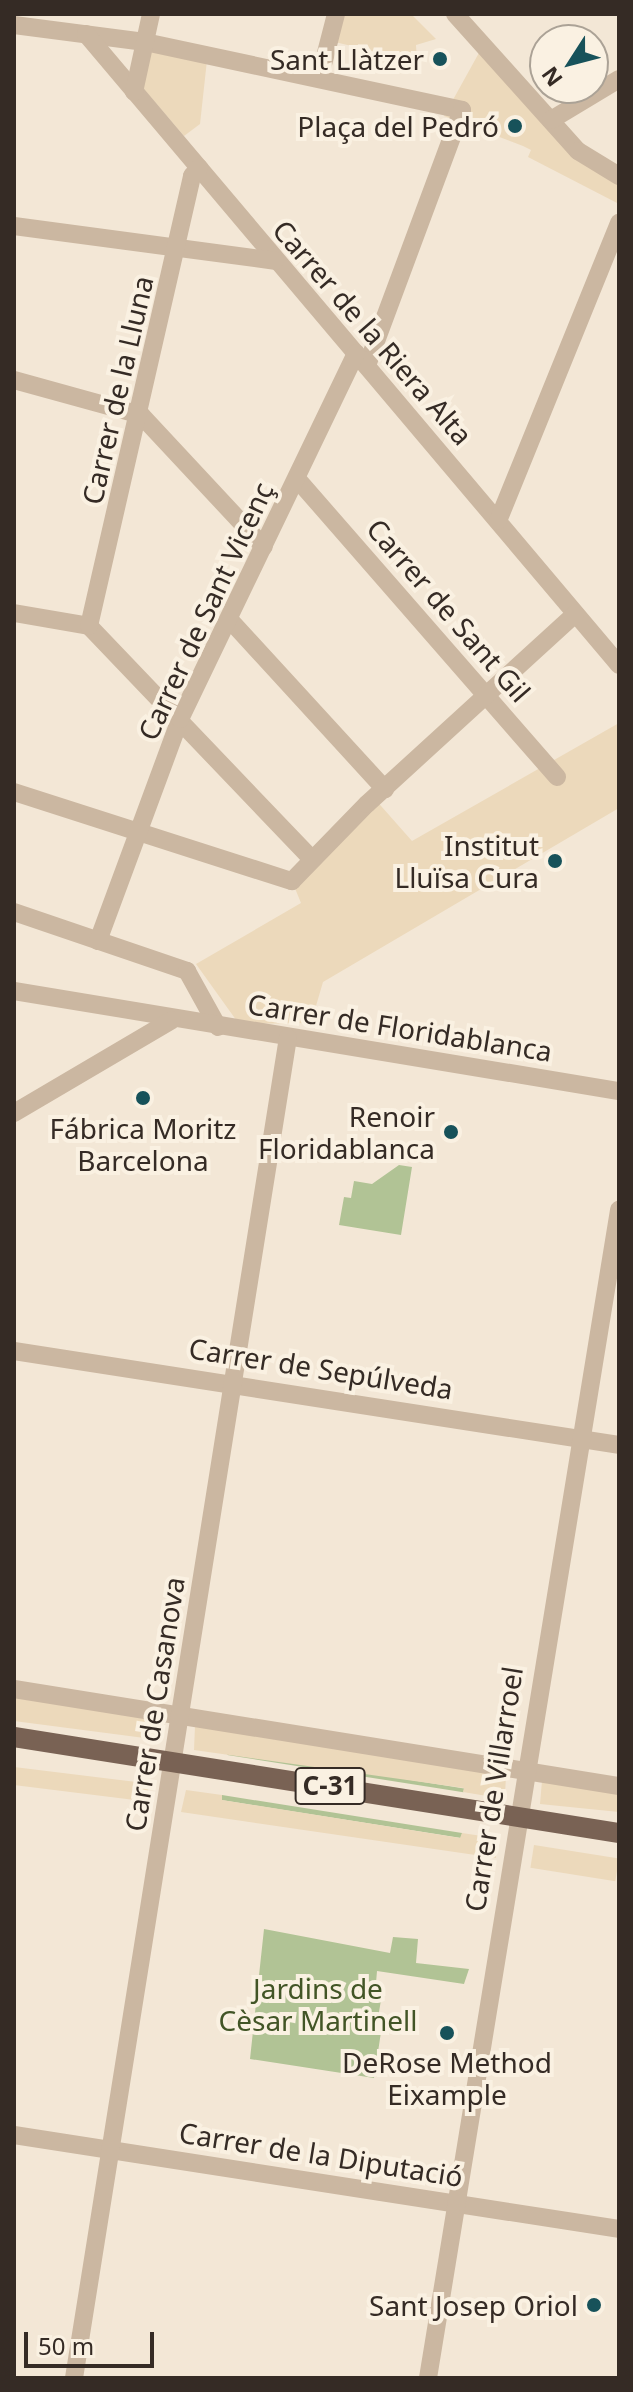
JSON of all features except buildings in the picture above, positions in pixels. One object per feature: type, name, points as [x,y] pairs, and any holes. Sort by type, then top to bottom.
[{"type":"main road","name":"C-31","points":[[14,1737],[619,1833]]},
{"type":"street","points":[[134,92],[151,14]]},
{"type":"street","points":[[14,26],[145,42],[320,76],[336,14]]},
{"type":"street","points":[[455,14],[578,151],[619,176]]},
{"type":"street","name":"Carrer de la Riera Alta","points":[[86,34],[619,665]]},
{"type":"street","name":"Carrer de Sant Vicenç","points":[[98,941],[141,832],[180,719],[264,547],[362,360],[455,108],[320,76]]},
{"type":"street","points":[[551,120],[619,79]]},
{"type":"street","name":"Carrer de la Lluna","points":[[89,626],[141,415],[192,176],[199,168]]},
{"type":"street","points":[[498,521],[619,223]]},
{"type":"street","points":[[14,226],[275,261]]},
{"type":"street","points":[[14,380],[141,415],[264,547]]},
{"type":"street","name":"Carrer de Sant Gil","points":[[298,480],[557,777]]},
{"type":"street","points":[[14,613],[89,626],[311,858]]},
{"type":"street","points":[[14,792],[292,881],[311,858],[575,614]]},
{"type":"street","points":[[229,619],[385,789]]},
{"type":"street","points":[[14,912],[187,971],[218,1027]]},
{"type":"street","name":"Carrer de Floridablanca","points":[[14,991],[172,1020],[619,1091]]},
{"type":"street","points":[[14,1113],[172,1020]]},
{"type":"street","name":"Carrer de Casanova","points":[[74,2378],[288,1038]]},
{"type":"street","name":"Carrer de Villarroel","points":[[428,2378],[516,1816],[619,1210]]},
{"type":"street","name":"Carrer de Sepúlveda","points":[[14,1351],[233,1382],[619,1445]]},
{"type":"street","points":[[14,1689],[619,1786]]},
{"type":"street","name":"Carrer de la Diputació","points":[[14,2135],[619,2229]]},
{"type":"green space","points":[[399,1165],[412,1167],[401,1235],[339,1225],[344,1197],[351,1198],[354,1181],[372,1184]]},
{"type":"green space","points":[[228,1751],[464,1788],[463,1792],[227,1755]]},
{"type":"green space","points":[[222,1795],[462,1833],[461,1838],[221,1800]]},
{"type":"green space","name":"Jardins de Cèsar Martinell","points":[[264,1929],[390,1953],[393,1937],[418,1939],[416,1963],[469,1969],[464,1984],[377,1971],[376,1983],[383,1988],[378,2018],[383,2019],[374,2078],[250,2059]]},
{"type":"shaded area","points":[[342,14],[411,14],[436,39],[416,45],[417,62],[335,42]]},
{"type":"shaded area","points":[[155,50],[207,60],[200,124],[184,136],[142,87],[149,54]]},
{"type":"shaded area","name":"Plaça del Pedró","points":[[480,51],[529,95],[529,104],[539,104],[619,176],[619,204],[528,157],[531,150],[444,116]]},
{"type":"shaded area","points":[[619,723],[619,808],[323,982],[311,1023],[239,1024],[196,964],[301,903],[292,881],[374,798],[412,841]]},
{"type":"shaded area","points":[[14,1697],[160,1720],[160,1740],[14,1721]]},
{"type":"shaded area","points":[[195,1726],[506,1776],[505,1795],[499,1798],[463,1792],[464,1788],[194,1750]]},
{"type":"shaded area","points":[[14,1767],[149,1784],[147,1801],[14,1785]]},
{"type":"shaded area","points":[[542,1781],[619,1792],[619,1812],[540,1804]]},
{"type":"shaded area","points":[[186,1790],[222,1795],[222,1800],[460,1838],[462,1833],[495,1838],[496,1858],[181,1812]]},
{"type":"shaded area","points":[[534,1845],[619,1858],[615,1881],[530,1868]]},
{"type":"place","name":"Sant Llàtzer","points":[[440,59]]},
{"type":"place","name":"Plaça del Pedró","points":[[515,126]]},
{"type":"place","name":"Institut Lluïsa Cura","points":[[555,861]]},
{"type":"place","name":"Fábrica Moritz Barcelona","points":[[143,1098]]},
{"type":"place","name":"Renoir Floridablanca","points":[[451,1132]]},
{"type":"place","name":"DeRose Method Eixample","points":[[447,2033]]},
{"type":"place","name":"Sant Josep Oriol","points":[[594,2305]]}]
